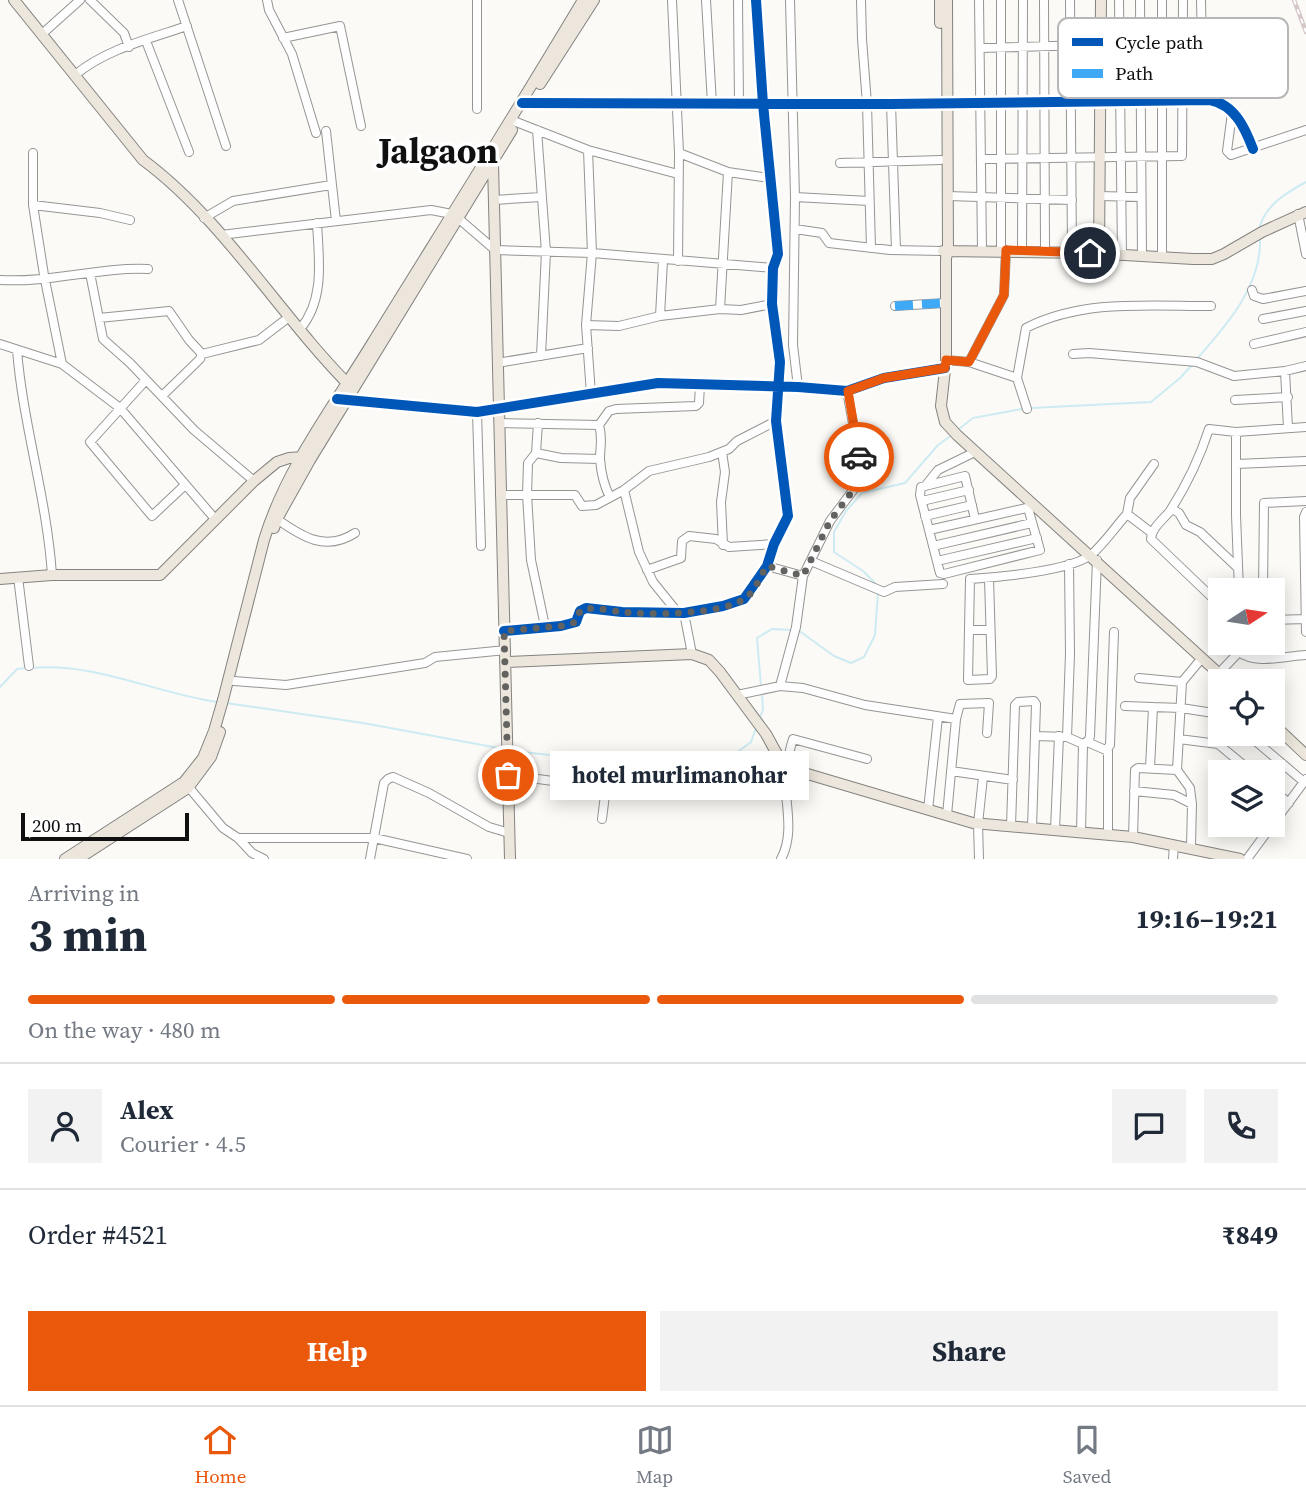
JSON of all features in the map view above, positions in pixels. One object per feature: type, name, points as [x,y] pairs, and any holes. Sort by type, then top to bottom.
[{"type":"main road","points":[[14,0],[144,160],[164,175],[221,236],[350,387]]},
{"type":"main road","points":[[455,216],[493,161],[583,0]]},
{"type":"main road","points":[[525,103],[594,0]]},
{"type":"main road","points":[[940,0],[948,196],[945,253]]},
{"type":"main road","points":[[947,0],[942,160],[945,364],[941,406],[945,422],[1031,507],[1094,558],[1214,669]]},
{"type":"main road","points":[[1101,0],[1101,18]]},
{"type":"main road","points":[[1099,253],[1100,98]]},
{"type":"main road","points":[[78,859],[186,785],[203,758],[222,715],[271,516],[455,216],[493,148],[514,121]]},
{"type":"main road","points":[[493,148],[497,408],[507,662],[510,859]]},
{"type":"main road","points":[[945,253],[1045,251],[1212,259],[1302,213]]},
{"type":"main road","points":[[0,579],[52,575],[160,575],[276,462],[306,459]]},
{"type":"main road","points":[[259,568],[277,519],[306,459]]},
{"type":"main road","points":[[226,700],[234,681],[244,623]]},
{"type":"main road","points":[[507,662],[692,654],[709,660],[766,734],[777,754],[794,769],[978,824],[1133,836],[1234,858]]},
{"type":"main road","points":[[1285,735],[1306,755]]},
{"type":"main road","points":[[65,859],[186,785]]},
{"type":"street","points":[[42,34],[80,0]]},
{"type":"street","points":[[90,0],[124,33],[129,47]]},
{"type":"street","points":[[178,0],[226,146]]},
{"type":"street","points":[[267,0],[269,10],[292,54],[316,133]]},
{"type":"street","points":[[477,0],[477,109]]},
{"type":"street","points":[[672,0],[678,103],[678,261]]},
{"type":"street","points":[[706,0],[712,104]]},
{"type":"street","points":[[738,0],[739,104]]},
{"type":"street","points":[[504,631],[561,626],[576,622],[580,611],[586,608],[622,612],[681,613],[723,606],[744,599],[767,566],[788,516],[776,421],[780,362],[772,304],[773,268],[778,258],[769,178],[756,0]]},
{"type":"street","points":[[790,0],[796,197],[793,345],[798,387]]},
{"type":"street","points":[[861,0],[871,248]]},
{"type":"street","points":[[979,0],[982,251]]},
{"type":"street","points":[[969,362],[1004,295],[1001,0]]},
{"type":"street","points":[[1022,251],[1023,0]]},
{"type":"street","points":[[1044,0],[1045,251]]},
{"type":"street","points":[[1070,0],[1070,18]]},
{"type":"street","points":[[1119,0],[1119,18]]},
{"type":"street","points":[[1140,0],[1140,18]]},
{"type":"street","points":[[1162,0],[1162,18]]},
{"type":"street","points":[[1183,0],[1183,18]]},
{"type":"street","points":[[1201,0],[1201,18]]},
{"type":"street","points":[[75,75],[88,64],[187,26]]},
{"type":"street","points":[[283,38],[340,26],[361,126]]},
{"type":"street","points":[[146,41],[189,152]]},
{"type":"street","points":[[980,48],[1058,46]]},
{"type":"street","points":[[1071,98],[1072,252]]},
{"type":"street","points":[[1141,98],[1142,256]]},
{"type":"street","points":[[1161,100],[1162,257]]},
{"type":"street","points":[[981,159],[1182,156],[1184,100]]},
{"type":"street","points":[[525,103],[981,104],[1203,100],[1217,101],[1243,123],[1254,149]]},
{"type":"street","points":[[1120,101],[1122,255]]},
{"type":"street","points":[[891,104],[896,250]]},
{"type":"street","points":[[1232,113],[1227,151],[1231,155],[1306,130]]},
{"type":"street","points":[[514,121],[588,150],[678,174]]},
{"type":"street","points":[[537,130],[546,252],[541,356]]},
{"type":"street","points":[[326,131],[337,221]]},
{"type":"street","points":[[588,150],[592,253],[586,325],[591,394]]},
{"type":"street","points":[[33,153],[33,205],[62,364]]},
{"type":"street","points":[[679,153],[728,172],[769,178]]},
{"type":"street","points":[[840,163],[942,160]]},
{"type":"street","points":[[720,309],[728,172]]},
{"type":"street","points":[[204,218],[233,201],[331,185]]},
{"type":"street","points":[[948,196],[1072,200]]},
{"type":"street","points":[[1099,196],[1141,197]]},
{"type":"street","points":[[494,200],[541,197]]},
{"type":"street","points":[[796,197],[869,201]]},
{"type":"street","points":[[33,205],[100,213],[130,220]]},
{"type":"street","points":[[221,236],[431,210],[455,216],[495,250],[592,253],[773,268]]},
{"type":"street","points":[[1302,213],[1306,254]]},
{"type":"street","points":[[300,329],[316,303],[319,265],[317,223]]},
{"type":"street","points":[[795,229],[822,233],[829,243],[945,253]]},
{"type":"street","points":[[660,316],[663,260]]},
{"type":"street","points":[[0,280],[45,280],[124,268],[148,269]]},
{"type":"street","points":[[90,273],[103,340],[214,448],[254,481]]},
{"type":"street","points":[[1252,290],[1254,296],[1263,299],[1306,291]]},
{"type":"street","points":[[895,306],[945,303]]},
{"type":"street","points":[[586,325],[619,326],[660,316],[720,309],[741,310],[772,304]]},
{"type":"street","points":[[1027,409],[1017,378],[1026,328],[1062,314],[1104,306],[1211,306]]},
{"type":"street","points":[[1263,318],[1306,311]]},
{"type":"street","points":[[99,318],[169,312],[188,340],[202,354]]},
{"type":"street","points":[[202,354],[259,340],[289,317]]},
{"type":"street","points":[[1254,344],[1306,332]]},
{"type":"street","points":[[0,344],[62,364],[120,408],[215,519]]},
{"type":"street","points":[[497,363],[588,348]]},
{"type":"street","points":[[17,350],[19,380],[49,536],[52,575]]},
{"type":"street","points":[[162,396],[202,354]]},
{"type":"street","points":[[1073,354],[1197,362],[1234,376],[1306,366]]},
{"type":"street","points":[[342,399],[477,412],[658,383],[848,391],[884,378],[945,364],[969,362],[1017,378]]},
{"type":"street","points":[[1285,371],[1288,428]]},
{"type":"street","points":[[146,380],[90,442],[152,516],[185,485]]},
{"type":"street","points":[[598,425],[609,411],[616,409],[696,406],[699,403],[700,386]]},
{"type":"street","points":[[780,686],[796,626],[803,576],[830,521],[857,485],[859,456],[848,391]]},
{"type":"street","points":[[1235,400],[1287,397]]},
{"type":"street","points":[[526,403],[526,422]]},
{"type":"street","points":[[477,412],[481,546]]},
{"type":"street","points":[[500,495],[575,495],[584,506],[596,506],[649,471],[722,452],[776,421]]},
{"type":"street","points":[[499,423],[598,425]]},
{"type":"street","points":[[538,423],[536,453],[528,463],[527,495],[531,560],[545,626]]},
{"type":"street","points":[[598,425],[603,437],[600,459],[604,486],[610,497]]},
{"type":"street","points":[[1208,593],[1152,539],[1152,533],[1170,511],[1203,448],[1209,429],[1237,432],[1306,427]]},
{"type":"street","points":[[1237,432],[1238,578]]},
{"type":"street","points":[[722,452],[724,472],[720,502],[723,545]]},
{"type":"street","points":[[926,485],[938,470],[975,452]]},
{"type":"street","points":[[536,453],[561,458],[600,459]]},
{"type":"street","points":[[1236,464],[1306,461]]},
{"type":"street","points":[[1081,832],[1085,743],[1090,736],[1094,558],[1127,514],[1130,498],[1154,464]]},
{"type":"street","points":[[929,530],[1031,507],[1032,523],[1040,550],[1037,553],[940,573],[925,516],[919,489],[962,476],[966,478],[975,519]]},
{"type":"street","points":[[624,490],[639,552],[653,582],[681,613],[692,654]]},
{"type":"street","points":[[922,501],[969,490]]},
{"type":"street","points":[[1263,578],[1264,503],[1306,501]]},
{"type":"street","points":[[925,516],[972,505]]},
{"type":"street","points":[[1170,511],[1172,509],[1179,513],[1186,525],[1200,532],[1238,568]]},
{"type":"street","points":[[1306,512],[1306,632]]},
{"type":"street","points":[[1127,514],[1152,533]]},
{"type":"street","points":[[277,519],[297,533],[329,543],[345,540],[355,533]]},
{"type":"street","points":[[933,546],[1032,523]]},
{"type":"street","points":[[648,570],[681,558],[685,537],[716,539],[723,545],[734,547],[774,544]]},
{"type":"street","points":[[937,561],[1037,538]]},
{"type":"street","points":[[989,579],[992,676],[990,679],[971,680],[968,678],[969,581],[972,578],[989,579],[1094,558]]},
{"type":"street","points":[[811,561],[884,592],[895,587],[943,584]]},
{"type":"street","points":[[1055,830],[1070,654],[1069,564]]},
{"type":"street","points":[[767,566],[803,576]]},
{"type":"street","points":[[18,577],[29,666]]},
{"type":"street","points":[[1285,620],[1305,619]]},
{"type":"street","points":[[969,631],[990,630]]},
{"type":"street","points":[[1108,834],[1107,749],[1110,745],[1114,632]]},
{"type":"street","points":[[234,681],[286,685],[425,663],[435,657],[506,650]]},
{"type":"street","points":[[1262,655],[1262,659]]},
{"type":"street","points":[[1229,669],[1239,656],[1262,659],[1306,656]]},
{"type":"street","points":[[1191,848],[1190,788],[1177,770],[1182,682],[1202,658]]},
{"type":"street","points":[[1139,678],[1182,682]]},
{"type":"street","points":[[737,695],[780,686],[803,688],[866,705],[956,719]]},
{"type":"street","points":[[1011,826],[1015,705],[1018,702],[1035,702],[1032,828]]},
{"type":"street","points":[[947,815],[956,719],[960,704],[989,703],[987,733]]},
{"type":"street","points":[[1125,706],[1181,708],[1208,712]]},
{"type":"street","points":[[1150,768],[1153,707]]},
{"type":"street","points":[[928,810],[938,717]]},
{"type":"street","points":[[1035,736],[1063,737],[1107,749]]},
{"type":"street","points":[[781,859],[786,851],[789,815],[786,791],[793,739],[867,759]]},
{"type":"street","points":[[1179,739],[1218,744],[1237,760]]},
{"type":"street","points":[[1247,859],[1305,780],[1262,746]]},
{"type":"street","points":[[1133,836],[1136,768],[1177,770]]},
{"type":"street","points":[[951,771],[1013,780]]},
{"type":"street","points":[[508,775],[627,791]]},
{"type":"street","points":[[370,859],[384,783],[393,777],[429,793],[489,827],[509,833]]},
{"type":"street","points":[[979,859],[978,824],[983,777]]},
{"type":"street","points":[[186,785],[223,828],[238,838],[252,853],[264,859]]},
{"type":"street","points":[[601,819],[606,787]]},
{"type":"street","points":[[1134,791],[1174,795],[1192,804]]},
{"type":"street","points":[[1285,800],[1289,803]]},
{"type":"street","points":[[238,838],[374,838],[467,859]]},
{"type":"street","points":[[1173,859],[1174,845]]},
{"type":"waterway","points":[[1259,229],[1271,206],[1306,182]]},
{"type":"waterway","points":[[1196,360],[1230,319],[1249,289],[1259,256],[1260,238]]},
{"type":"waterway","points":[[1031,408],[1151,402],[1193,364]]},
{"type":"waterway","points":[[959,429],[973,418],[1022,409]]},
{"type":"waterway","points":[[876,584],[863,571],[834,552],[834,532],[846,511],[862,493],[905,483],[938,445],[952,435]]},
{"type":"waterway","points":[[798,630],[834,656],[851,663],[864,657],[875,635],[878,592]]},
{"type":"waterway","points":[[761,686],[757,638],[772,629],[792,630]]},
{"type":"waterway","points":[[31,668],[55,667],[102,674],[217,702]]},
{"type":"waterway","points":[[0,687],[17,669],[26,668]]},
{"type":"waterway","points":[[759,720],[763,710],[762,695]]},
{"type":"waterway","points":[[226,703],[363,723],[504,749]]},
{"type":"waterway","points":[[513,751],[680,769],[728,759],[751,742],[756,728]]},
{"type":"railway","points":[[1294,0],[1306,32]]},
{"type":"marked path","points":[[895,306],[945,303]]},
{"type":"cycle path","points":[[504,631],[561,626],[576,622],[580,611],[586,608],[622,612],[684,613],[744,599],[767,566],[788,516],[776,421],[780,362],[772,304],[773,268],[778,254],[756,0]]},
{"type":"cycle path","points":[[522,103],[891,104],[1210,100],[1226,107],[1238,118],[1253,149]]},
{"type":"cycle path","points":[[337,399],[477,412],[658,383],[847,391],[884,378],[945,368]]},
{"type":"way so far","points":[[508,775],[507,662],[504,631],[564,626],[576,622],[580,611],[586,608],[622,612],[684,613],[723,606],[744,599],[767,566],[803,576],[830,521],[857,485],[859,457]]},
{"type":"place","name":"hotel murlimanohar","points":[[508,775]]},
{"type":"district","name":"Jalgaon","points":[[438,151]]},
{"type":"route","points":[[859,457],[848,391],[884,378],[945,368],[946,360],[969,362],[1004,295],[1006,250],[1090,253]]}]
